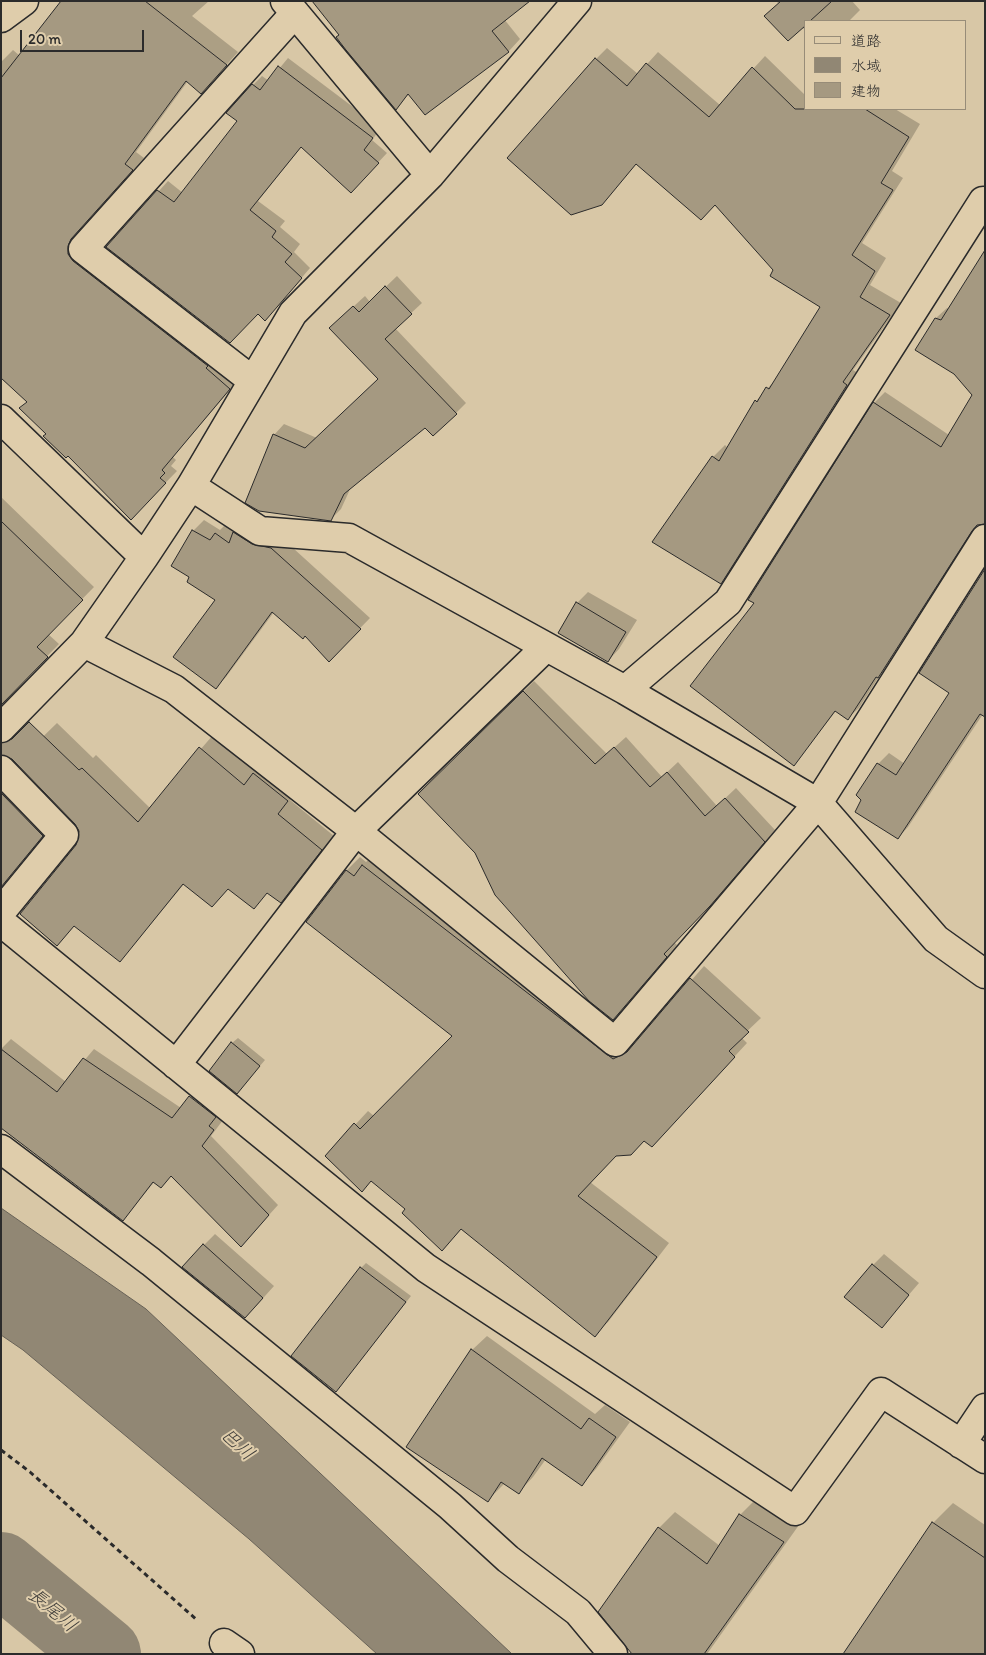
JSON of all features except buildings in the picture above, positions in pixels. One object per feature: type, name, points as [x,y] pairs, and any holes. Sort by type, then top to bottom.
[{"type":"street","points":[[1,18],[24,1]]},
{"type":"street","points":[[1,728],[84,643],[144,558],[191,486],[293,313],[430,176],[577,1]]},
{"type":"street","points":[[253,381],[83,249],[290,7],[430,176]]},
{"type":"street","points":[[625,690],[728,602],[983,201],[985,202]]},
{"type":"street","points":[[1,419],[144,558]]},
{"type":"street","points":[[191,486],[260,531],[349,538],[625,690],[818,803],[936,939],[985,974]]},
{"type":"street","points":[[84,643],[174,688],[356,831],[615,1042],[818,803],[985,539]]},
{"type":"street","points":[[176,1065],[356,831],[546,647]]},
{"type":"street","points":[[1,770],[64,835],[1,912]]},
{"type":"street","points":[[1,922],[426,1268],[795,1511],[881,1392],[985,1459]]},
{"type":"street","points":[[1,1149],[152,1262],[450,1506],[508,1558],[578,1612],[613,1654]]},
{"type":"street","points":[[961,1444],[985,1408]]},
{"type":"path","points":[[1,1450],[30,1472],[232,1648]]},
{"type":"water","name":"巴川","points":[[1,1208],[146,1309],[512,1654],[377,1654],[249,1539],[23,1350],[1,1335]]},
{"type":"waterway","name":"長尾川","points":[[1,1569],[104,1654]]}]
